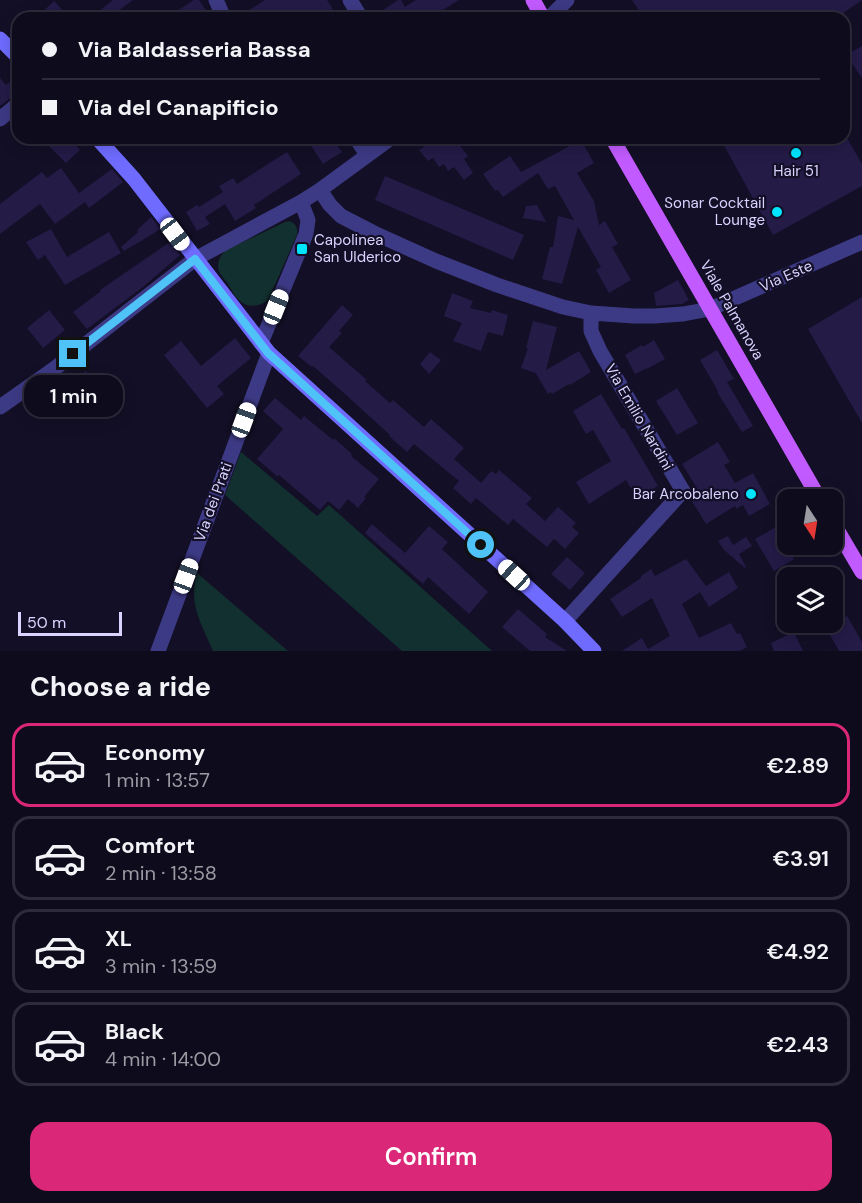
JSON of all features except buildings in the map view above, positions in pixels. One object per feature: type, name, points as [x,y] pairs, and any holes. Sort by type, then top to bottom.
[{"type":"main road","name":"Viale Palmanova","points":[[615,144],[814,489]]},
{"type":"main road","points":[[843,540],[862,572]]},
{"type":"street","points":[[555,12],[567,0]]},
{"type":"street","points":[[0,39],[12,51]]},
{"type":"street","points":[[0,119],[12,109]]},
{"type":"street","points":[[102,144],[134,179],[265,348],[565,621],[594,651]]},
{"type":"street","points":[[360,144],[367,155]]},
{"type":"street","points":[[0,407],[54,369],[195,259],[301,202],[383,144]]},
{"type":"street","points":[[320,190],[341,216],[374,233],[445,265],[563,307],[591,313],[634,316],[682,314],[710,309]]},
{"type":"street","name":"Via dei Prati","points":[[158,651],[306,234],[308,220],[301,202]]},
{"type":"street","name":"Via Este","points":[[710,309],[862,242]]},
{"type":"street","name":"Via Emilio Nardini","points":[[565,621],[683,491],[600,351],[591,331],[591,313]]},
{"type":"green space","points":[[290,221],[296,227],[297,235],[269,298],[258,305],[243,303],[235,296],[220,273],[218,266],[221,257],[226,250]]},
{"type":"green space","points":[[241,452],[317,516],[329,505],[492,651],[402,651],[225,495]]},
{"type":"green space","points":[[197,573],[288,651],[213,651],[195,604]]},
{"type":"place","name":"Hair 51","points":[[796,153]]},
{"type":"place","name":"Sonar Cocktail Lounge","points":[[777,212]]},
{"type":"place","name":"Capolinea San Ulderico","points":[[302,249]]},
{"type":"place","name":"Bar Arcobaleno","points":[[751,494]]},
{"type":"route","points":[[73,354],[195,259],[268,353],[481,545]]}]
